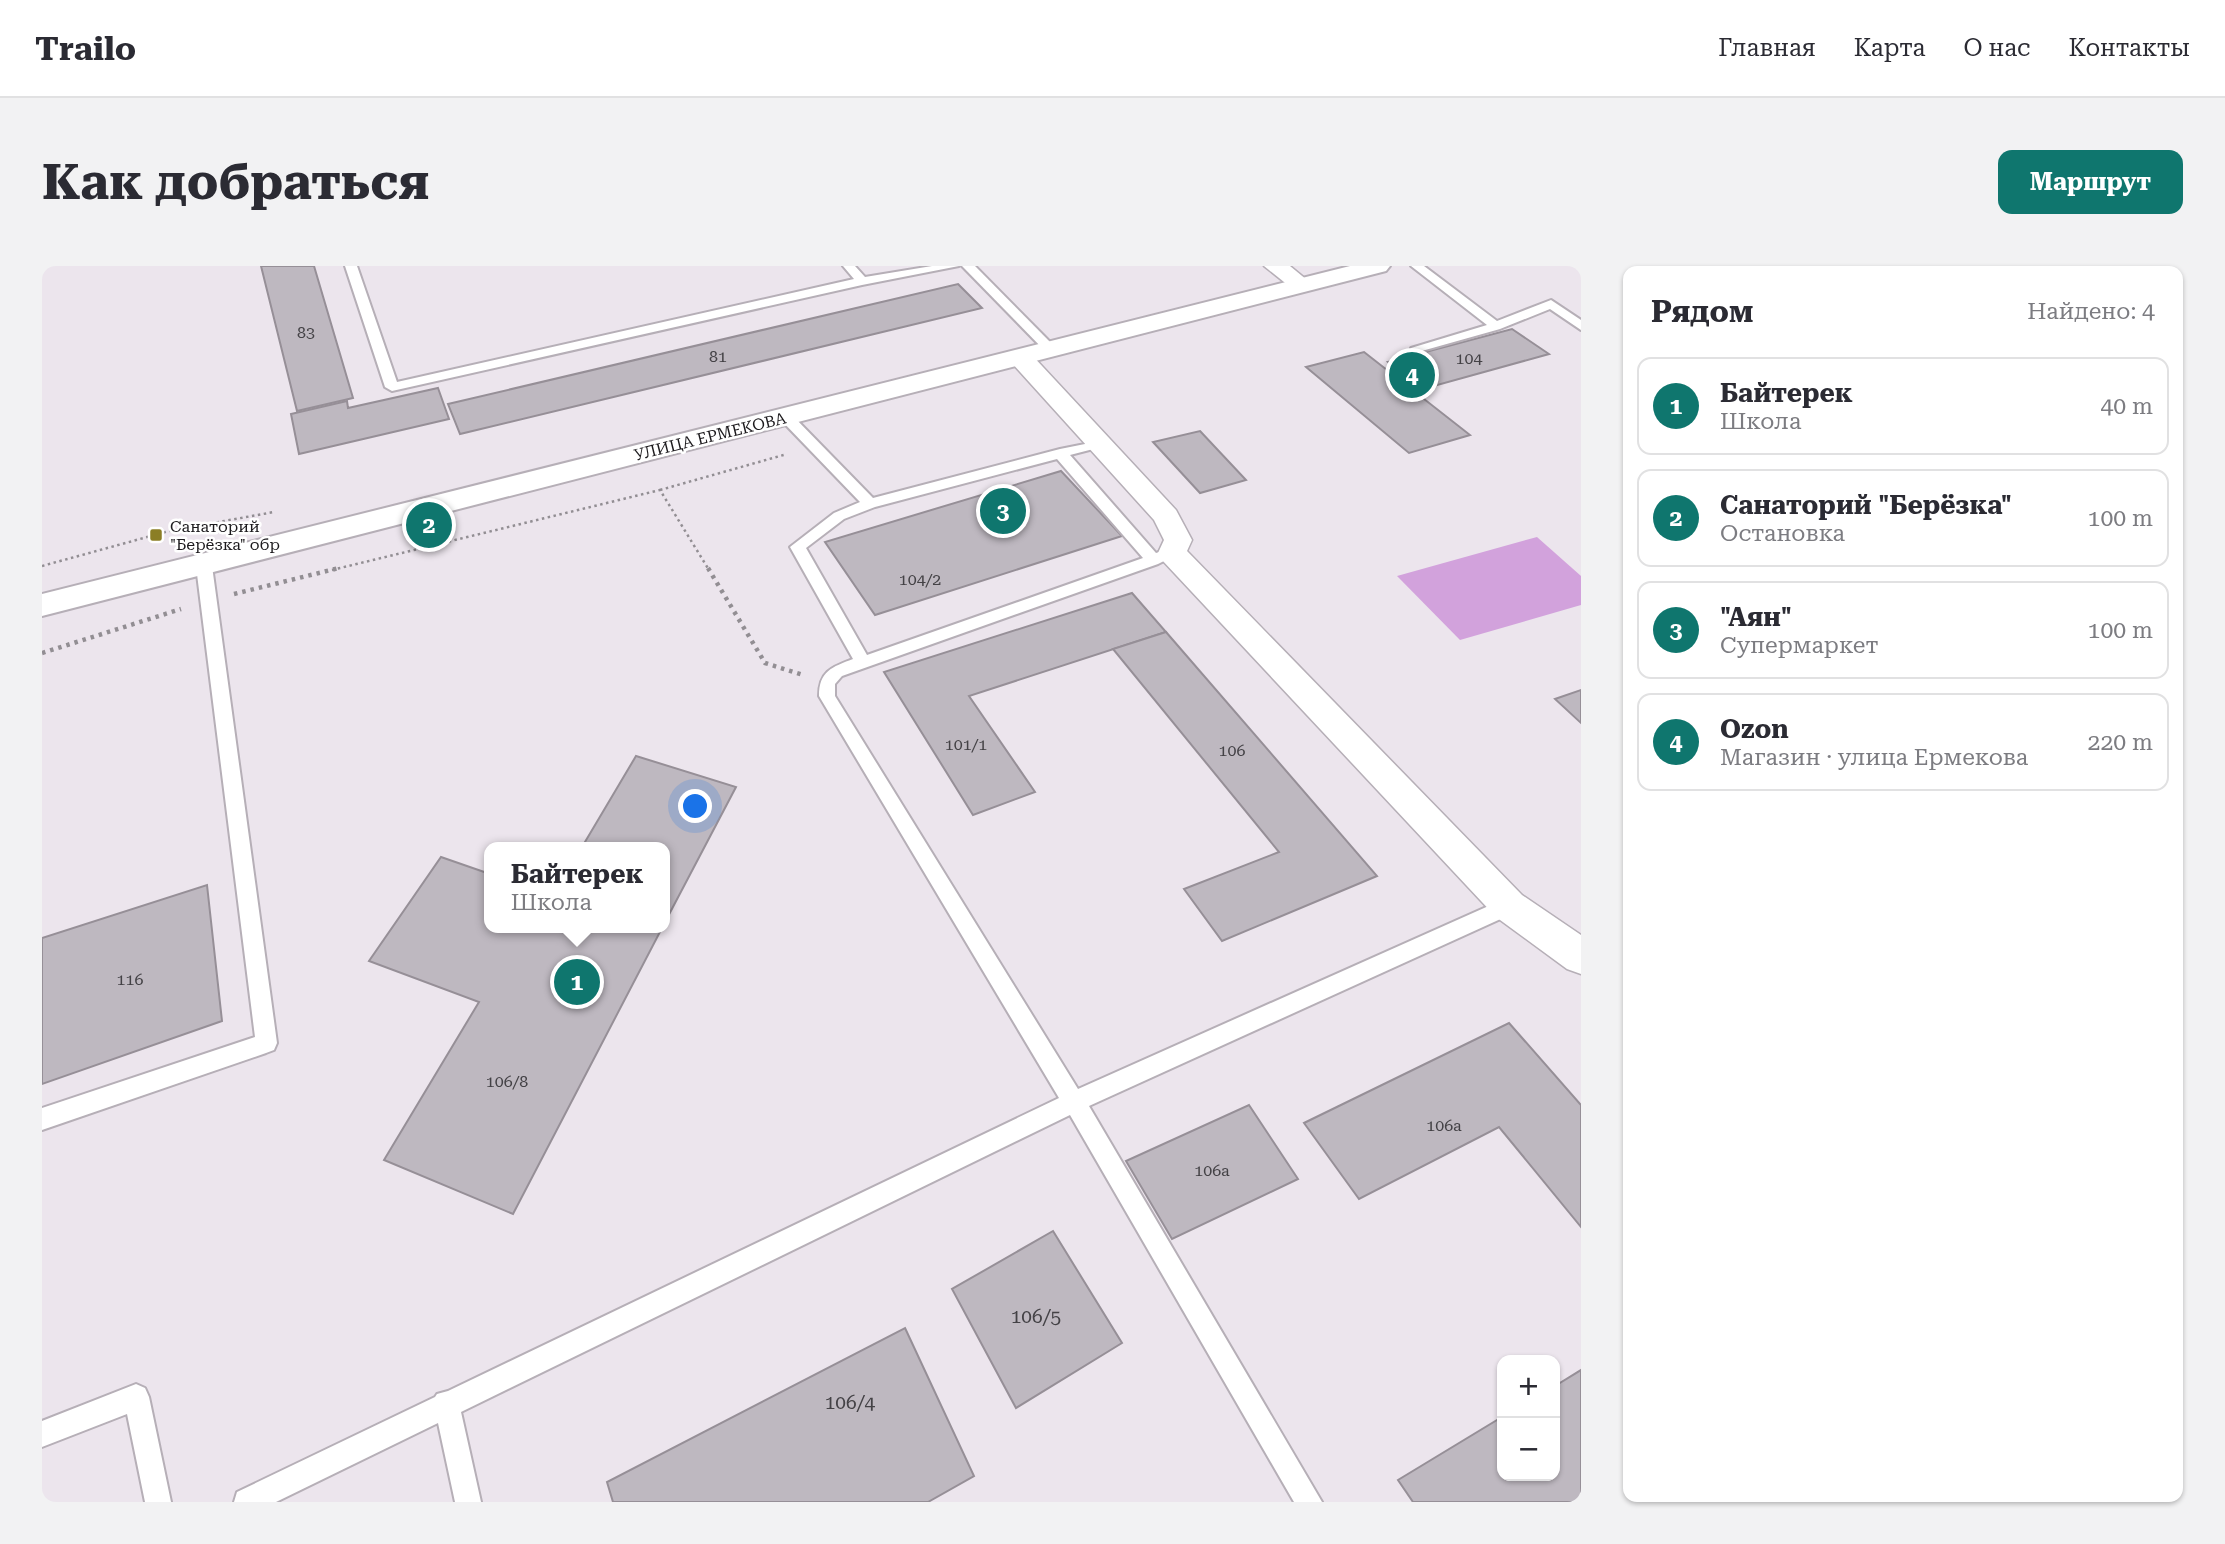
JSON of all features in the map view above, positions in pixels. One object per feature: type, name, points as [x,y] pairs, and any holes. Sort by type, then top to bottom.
[{"type":"main road","name":"УЛИЦА ЕРМЕКОВА","points":[[42,605],[1378,266]]},
{"type":"street","points":[[1275,266],[1302,285]]},
{"type":"street","points":[[1020,357],[1166,516],[1178,540],[1163,556],[1509,906],[1581,957]]},
{"type":"lane","points":[[351,266],[392,387],[862,281],[953,266]]},
{"type":"lane","points":[[849,266],[862,281]]},
{"type":"lane","points":[[968,266],[1050,349]]},
{"type":"lane","points":[[1417,266],[1496,326]]},
{"type":"lane","points":[[1415,351],[1496,326],[1551,304],[1581,326]]},
{"type":"lane","points":[[786,417],[870,504]]},
{"type":"lane","points":[[863,662],[798,547],[839,516],[870,504],[1100,443]]},
{"type":"lane","points":[[1060,453],[1163,556],[835,672],[827,682],[827,696],[1074,1102],[1309,1502]]},
{"type":"lane","points":[[42,1119],[266,1043],[204,566]]},
{"type":"lane","points":[[247,1502],[1074,1102],[1509,906]]},
{"type":"lane","points":[[42,1434],[136,1397],[158,1502]]},
{"type":"lane","points":[[446,1404],[468,1502]]},
{"type":"path","points":[[42,653],[208,600],[660,490],[814,446]]},
{"type":"path","points":[[660,490],[765,663],[827,682]]},
{"type":"shaded area","points":[[1537,537],[1581,576],[1581,605],[1460,640],[1397,576]]},
{"type":"building","points":[[261,266],[314,266],[353,398],[297,411]]},
{"type":"building","points":[[958,284],[982,308],[460,434],[448,404]]},
{"type":"building","points":[[1512,329],[1549,354],[1423,389],[1388,362]]},
{"type":"building","points":[[1364,352],[1470,435],[1409,453],[1306,367]]},
{"type":"building","points":[[438,388],[449,419],[299,454],[291,414],[347,401],[348,408]]},
{"type":"building","points":[[1200,431],[1246,480],[1200,493],[1153,442]]},
{"type":"building","points":[[1061,471],[1122,536],[875,615],[825,542]]},
{"type":"building","points":[[1132,593],[1166,632],[969,696],[1035,792],[973,815],[884,672]]},
{"type":"building","points":[[1166,632],[1377,876],[1222,941],[1184,889],[1279,852],[1113,649]]},
{"type":"building","points":[[1581,690],[1581,723],[1555,699]]},
{"type":"building","points":[[636,756],[736,787],[670,913],[670,842],[585,842]]},
{"type":"building","points":[[441,857],[484,872],[484,933],[659,933],[513,1214],[384,1160],[479,1002],[369,961]]},
{"type":"building","points":[[207,885],[222,1021],[42,1084],[42,938]]},
{"type":"building","points":[[1509,1023],[1581,1105],[1581,1227],[1499,1127],[1359,1199],[1304,1123]]},
{"type":"building","points":[[1249,1105],[1298,1179],[1172,1239],[1126,1161]]},
{"type":"building","points":[[1053,1231],[1122,1343],[1016,1408],[952,1289]]},
{"type":"building","points":[[905,1328],[974,1476],[928,1502],[613,1502],[607,1482]]},
{"type":"building","points":[[1581,1370],[1581,1502],[1413,1502],[1398,1480],[1497,1420],[1497,1481],[1560,1481],[1560,1383]]},
{"type":"place","name":"Ozon","points":[[1412,375]]},
{"type":"place","name":"\"Аян\"","points":[[1003,511]]},
{"type":"place","name":"Санаторий \"Берёзка\"","points":[[429,525]]},
{"type":"place","name":"Санаторий \"Берёзка\" обр","points":[[156,535]]},
{"type":"place","name":"Байтерек","points":[[577,982]]}]
